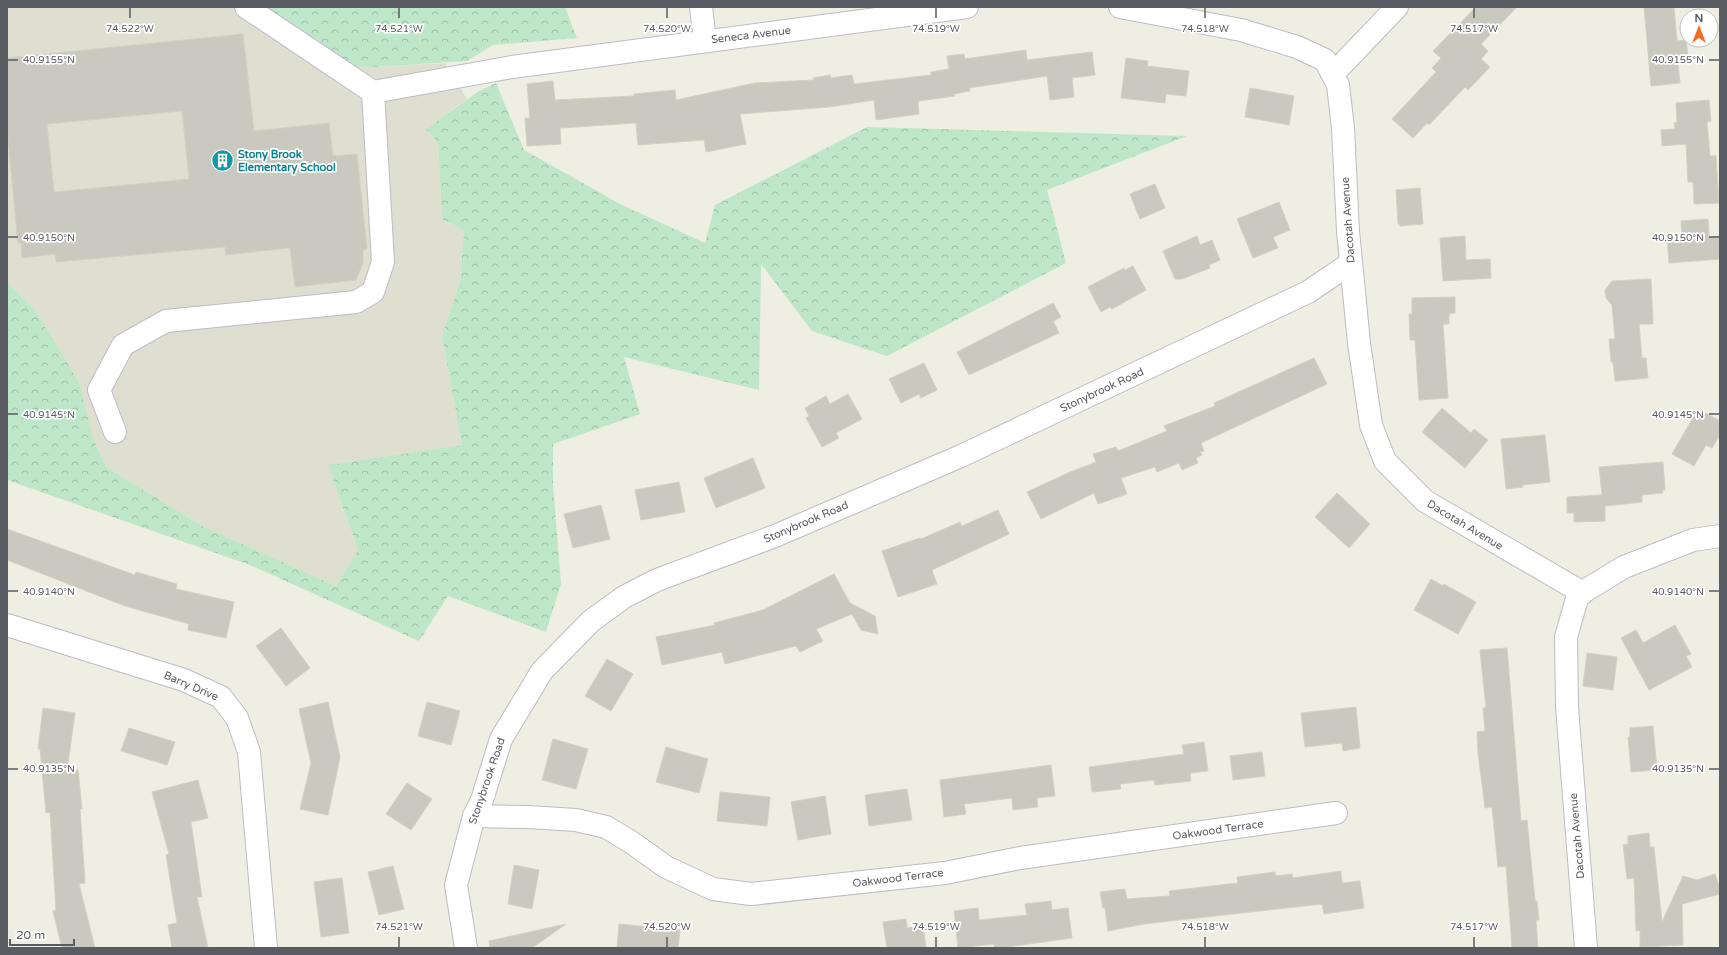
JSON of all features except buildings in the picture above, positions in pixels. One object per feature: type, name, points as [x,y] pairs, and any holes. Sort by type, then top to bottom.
[{"type":"street","points":[[115,432],[99,390],[123,345],[166,321],[356,302],[373,292],[383,262],[373,92],[246,7]]},
{"type":"street","points":[[701,7],[705,40]]},
{"type":"street","name":"Seneca Avenue","points":[[373,92],[512,67],[705,40],[967,7]]},
{"type":"street","points":[[1120,7],[1241,30],[1297,48],[1325,60],[1333,74],[1396,7]]},
{"type":"street","name":"Dacotah Avenue","points":[[1333,74],[1338,85],[1343,128],[1350,263],[1359,343],[1372,425],[1385,461],[1425,501],[1582,592],[1578,595],[1566,637],[1567,707],[1586,948]]},
{"type":"street","name":"Stonybrook Road","points":[[466,948],[456,885],[474,816],[482,800],[501,738],[542,671],[591,621],[624,597],[657,580],[775,536],[961,456],[1308,292],[1350,263]]},
{"type":"street","points":[[1582,592],[1624,567],[1693,540],[1720,536]]},
{"type":"street","name":"Barry Drive","points":[[7,624],[184,680],[221,697],[237,718],[249,752],[266,948]]},
{"type":"street","name":"Oakwood Terrace","points":[[474,816],[576,820],[606,828],[631,842],[666,867],[713,890],[751,894],[945,873],[1020,858],[1336,813]]},
{"type":"shaded area","points":[[7,7],[265,7],[373,67],[445,63],[467,99],[426,129],[438,142],[442,219],[464,230],[460,282],[442,336],[462,445],[328,465],[358,550],[336,586],[204,527],[106,467],[93,438],[79,382],[35,310],[7,282]]},
{"type":"green space","points":[[265,7],[565,7],[577,38],[493,45],[467,61],[373,67],[342,65]]},
{"type":"green space","points":[[496,83],[524,150],[622,205],[705,243],[715,205],[867,127],[1187,136],[1047,190],[1066,263],[887,356],[812,331],[761,264],[759,390],[624,357],[640,414],[553,444],[553,485],[561,584],[546,632],[448,596],[419,641],[250,565],[7,480],[7,282],[35,310],[79,382],[93,438],[106,467],[204,527],[336,586],[358,550],[328,465],[462,445],[442,336],[460,282],[464,230],[442,219],[438,142],[426,129],[479,91]]},
{"type":"place","name":"Stony Brook Elementary School","points":[[222,160]]}]
